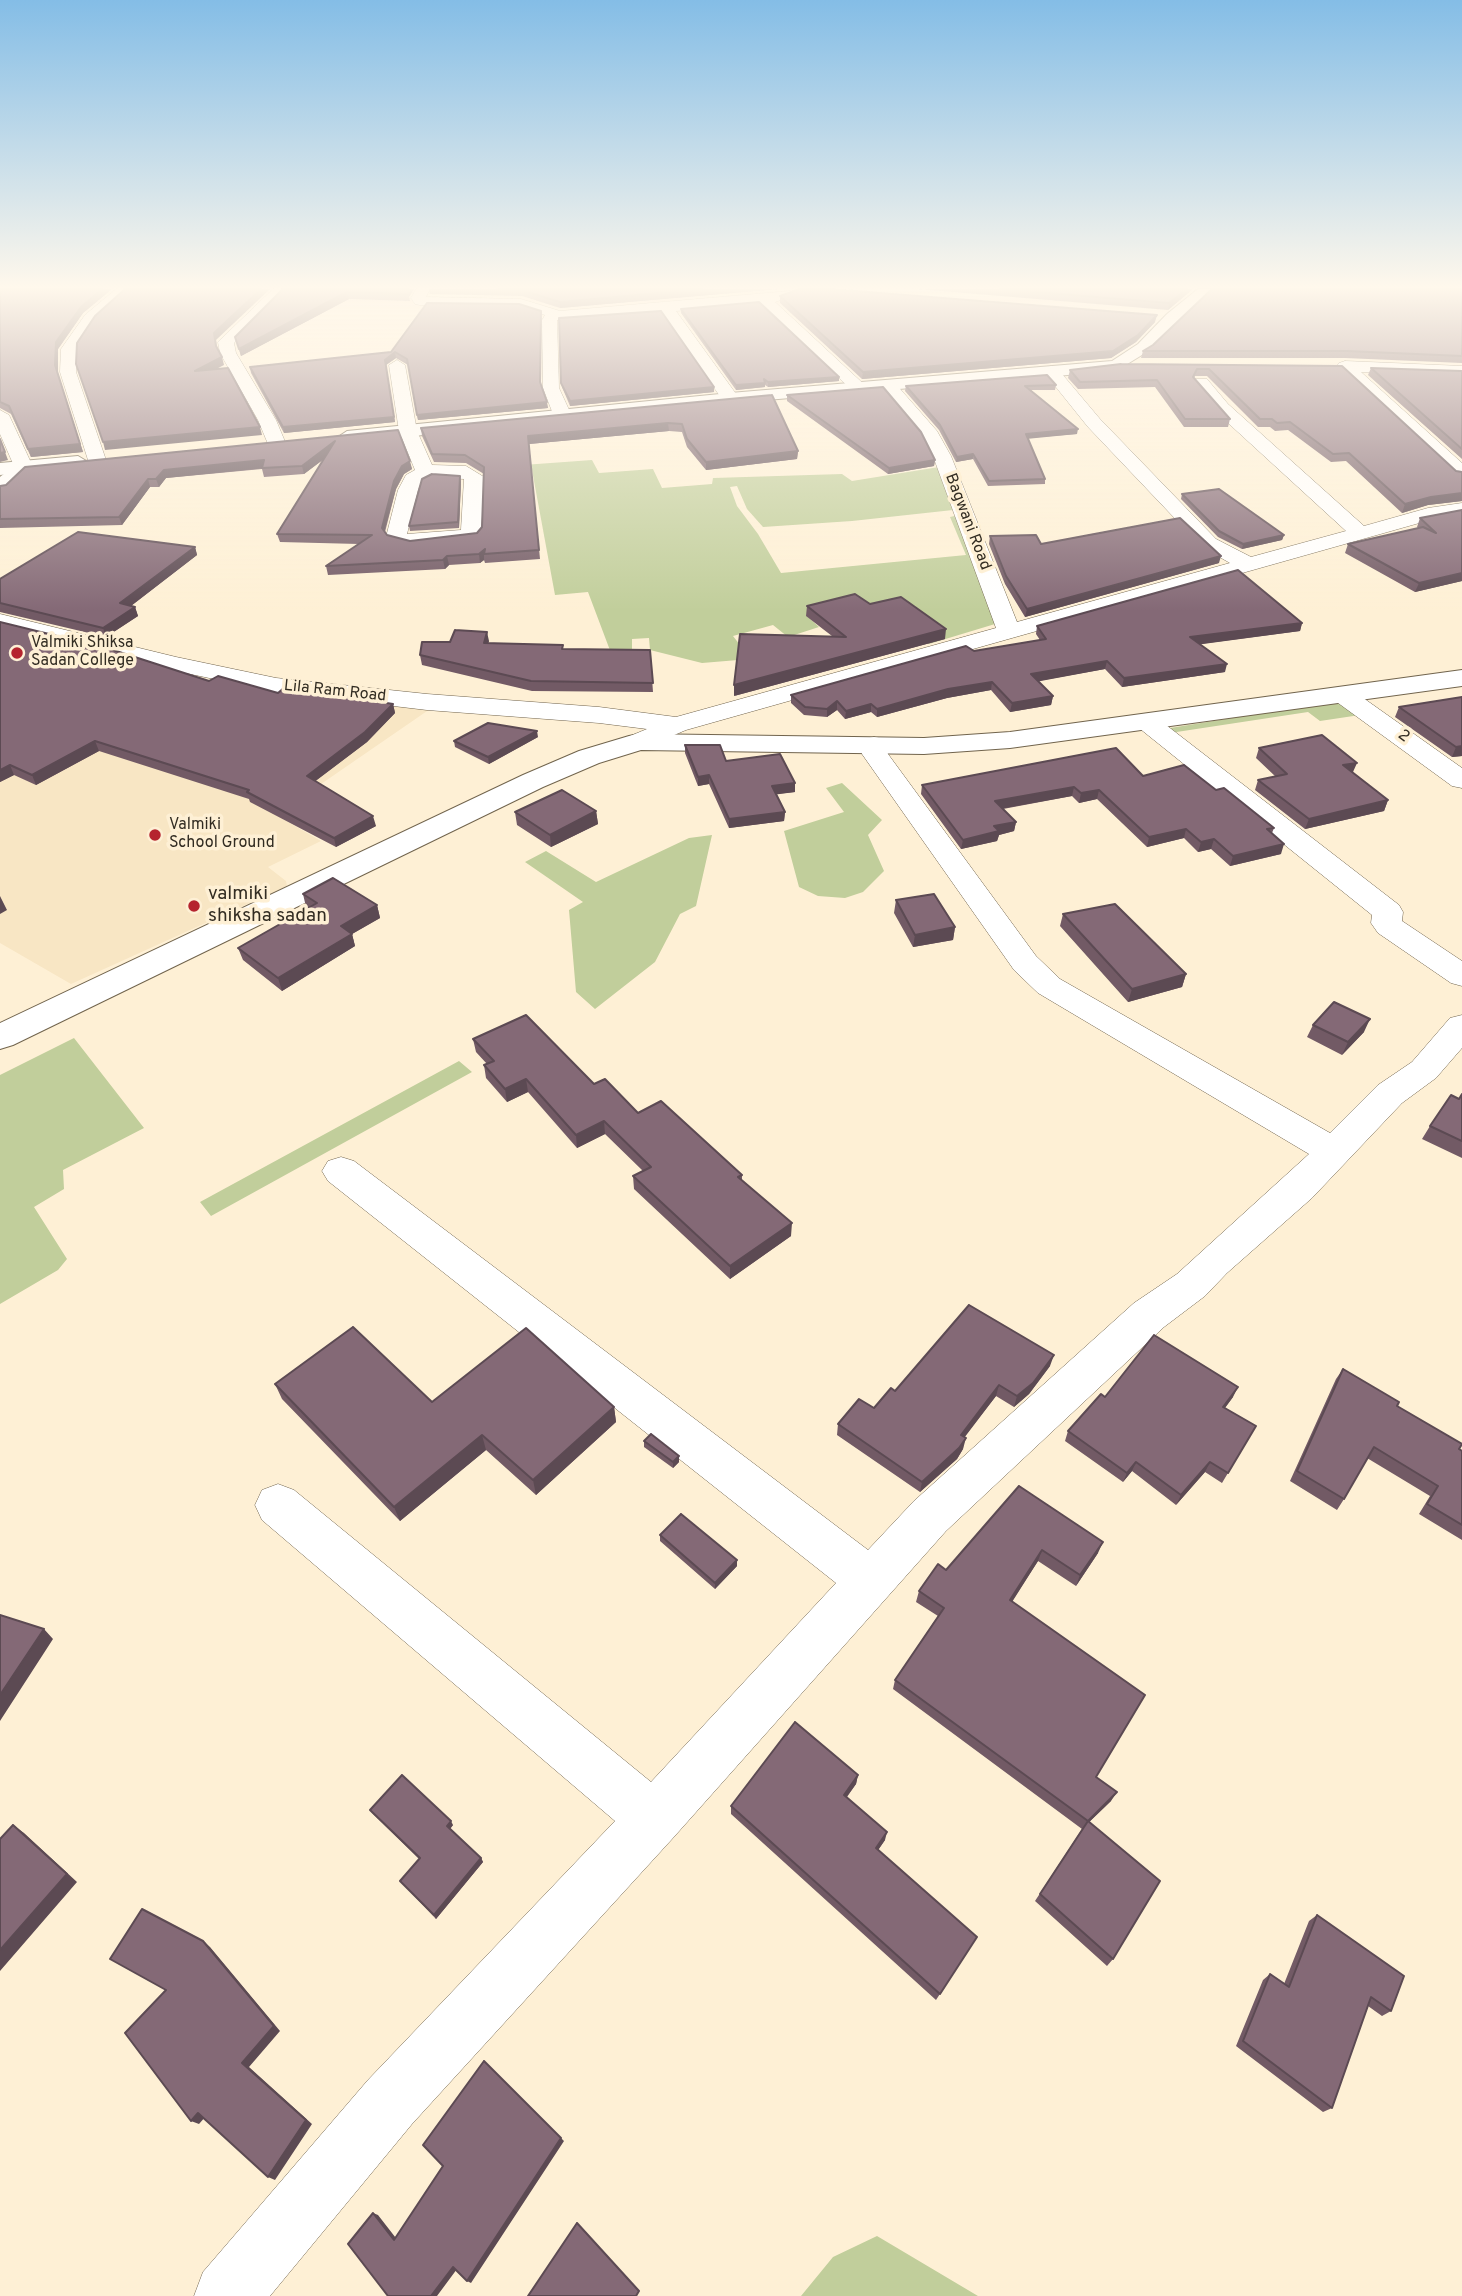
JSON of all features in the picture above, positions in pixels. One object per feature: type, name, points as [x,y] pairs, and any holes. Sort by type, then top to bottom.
[{"type":"street","points":[[0,469],[104,460],[78,396]]},
{"type":"street","points":[[253,396],[267,420],[276,444]]},
{"type":"street","points":[[402,396],[408,431],[424,469],[473,475],[471,535],[411,541],[396,537],[413,479],[429,471]]},
{"type":"street","points":[[555,396],[562,414]]},
{"type":"street","points":[[329,439],[754,396]]},
{"type":"street","name":"Bagwani Road","points":[[897,396],[931,435],[942,456],[1009,632]]},
{"type":"street","points":[[1072,396],[1094,423],[1209,543],[1249,565]]},
{"type":"street","points":[[1216,396],[1222,408],[1360,533]]},
{"type":"street","points":[[1373,396],[1462,472]]},
{"type":"street","points":[[0,415],[24,467]]},
{"type":"street","points":[[0,487],[24,467]]},
{"type":"street","points":[[0,1037],[534,780],[589,757],[639,742],[677,725],[1428,514],[1462,509]]},
{"type":"street","name":"Lila Ram Road","points":[[0,621],[276,685],[427,702],[600,715],[677,725]]},
{"type":"street","points":[[639,742],[924,746],[1010,740],[1462,678]]},
{"type":"street","name":"2","points":[[1343,695],[1462,780]]},
{"type":"street","points":[[1148,723],[1388,912],[1386,923],[1389,926],[1462,976]]},
{"type":"street","points":[[874,745],[874,754],[1025,963],[1049,986],[1334,1152]]},
{"type":"street","points":[[227,2296],[390,2102],[654,1819],[930,1516],[1149,1315],[1191,1286],[1213,1262],[1299,1188],[1390,1094],[1424,1070],[1462,1026]]},
{"type":"street","points":[[341,1171],[871,1581]]},
{"type":"street","points":[[278,1505],[654,1819]]},
{"type":"shaded area","name":"Valmiki School Ground","points":[[299,694],[430,709],[276,815],[321,841],[268,867],[286,881],[287,886],[71,984],[0,943],[0,716]]},
{"type":"green space","points":[[592,460],[599,473],[653,469],[662,488],[712,484],[713,478],[842,474],[852,481],[939,467],[953,510],[852,521],[763,527],[747,509],[737,486],[730,487],[737,506],[758,534],[781,573],[966,555],[950,517],[959,515],[995,624],[929,644],[913,634],[807,616],[819,627],[788,637],[773,625],[733,636],[740,645],[738,660],[702,663],[650,650],[649,638],[632,639],[632,650],[611,653],[588,592],[555,595],[532,470],[526,470],[523,465]]},
{"type":"green space","points":[[1331,702],[1350,706],[1462,785],[1462,789],[1360,715],[1320,721],[1308,712],[1170,733],[1164,729]]},
{"type":"green space","points":[[842,783],[882,820],[868,835],[884,871],[863,892],[845,898],[818,896],[799,887],[784,831],[844,812],[826,788]]},
{"type":"green space","points":[[712,835],[696,906],[680,914],[655,962],[595,1009],[576,992],[569,910],[583,902],[525,862],[546,851],[596,882],[689,838]]},
{"type":"green space","points":[[74,1038],[144,1128],[63,1170],[64,1189],[34,1207],[67,1259],[58,1270],[0,1304],[0,1075]]},
{"type":"green space","points":[[459,1061],[472,1072],[211,1216],[200,1202]]},
{"type":"green space","points":[[877,2236],[978,2296],[801,2296],[833,2257]]},
{"type":"building","points":[[0,396],[65,396],[80,444],[28,449],[9,406],[0,402]]},
{"type":"building","points":[[87,396],[243,396],[260,427],[103,442]]},
{"type":"building","points":[[266,396],[391,396],[394,417],[283,427]]},
{"type":"building","points":[[414,396],[545,396],[547,402],[417,415]]},
{"type":"building","points":[[568,396],[620,396],[570,401]]},
{"type":"building","points":[[773,396],[798,451],[706,462],[687,439],[682,424],[668,423],[528,436],[539,550],[484,554],[485,549],[479,554],[447,556],[443,560],[326,566],[372,535],[277,534],[335,441],[302,466],[262,468],[264,460],[164,470],[156,479],[148,479],[119,517],[0,519],[0,486],[6,485],[25,467],[398,430],[410,461],[402,466],[394,481],[382,528],[387,535],[410,541],[477,533],[482,527],[484,467],[465,455],[432,454],[421,428]]},
{"type":"building","points":[[789,396],[891,396],[921,432],[935,460],[889,468]]},
{"type":"building","points":[[915,396],[1038,396],[1078,429],[1026,434],[1045,479],[989,481],[973,454],[957,457],[940,425]]},
{"type":"building","points":[[1169,396],[1210,396],[1230,419],[1185,419]]},
{"type":"building","points":[[1237,396],[1375,396],[1456,471],[1462,472],[1462,493],[1405,504],[1349,453],[1333,454],[1290,422],[1277,423],[1272,419],[1260,419]]},
{"type":"building","points":[[1403,396],[1462,396],[1462,449]]},
{"type":"building","points":[[0,439],[5,452],[0,453]]},
{"type":"building","points":[[432,474],[460,476],[458,522],[409,526],[422,479]]},
{"type":"building","points":[[1219,489],[1284,535],[1243,544],[1219,531],[1182,494]]},
{"type":"building","points":[[1462,510],[1462,573],[1419,583],[1348,544],[1423,527],[1436,533],[1420,518]]},
{"type":"building","points":[[1180,518],[1221,556],[1027,609],[1006,576],[990,536],[1036,535],[1041,544]]},
{"type":"building","points":[[78,532],[195,547],[120,603],[135,607],[103,628],[0,603],[0,579]]},
{"type":"building","points":[[1238,570],[1302,623],[1190,637],[1227,664],[1124,678],[1107,661],[1031,674],[1053,696],[1012,703],[992,682],[948,689],[877,709],[871,704],[846,711],[837,701],[827,709],[805,707],[791,695],[966,646],[974,651],[1046,639],[1037,626]]},
{"type":"building","points":[[855,594],[870,604],[901,597],[946,629],[734,685],[740,634],[846,637],[807,606]]},
{"type":"building","points":[[0,622],[110,649],[209,681],[218,676],[278,693],[285,687],[393,704],[365,732],[307,776],[373,816],[334,838],[247,792],[249,790],[95,741],[32,775],[10,765],[0,770]]},
{"type":"building","points":[[455,630],[487,632],[484,643],[563,645],[562,649],[650,650],[653,683],[531,681],[420,655],[422,642],[450,642]]},
{"type":"building","points":[[1462,697],[1462,746],[1456,747],[1399,707]]},
{"type":"building","points":[[488,723],[537,731],[488,757],[454,741]]},
{"type":"building","points":[[1322,735],[1357,763],[1343,765],[1388,800],[1309,819],[1258,780],[1287,774],[1259,748]]},
{"type":"building","points":[[685,745],[720,745],[726,761],[780,754],[795,783],[772,786],[785,812],[729,819],[709,775],[698,777]]},
{"type":"building","points":[[1116,748],[1143,776],[1184,765],[1216,790],[1224,788],[1274,828],[1267,829],[1284,844],[1233,856],[1214,839],[1201,842],[1186,829],[1149,837],[1099,790],[1081,793],[1074,787],[995,801],[1016,822],[994,826],[999,831],[963,840],[922,785]]},
{"type":"building","points":[[562,790],[596,811],[550,835],[515,812]]},
{"type":"building","points":[[333,878],[377,905],[341,926],[352,934],[278,978],[238,948],[317,903],[303,894]]},
{"type":"building","points":[[934,894],[955,927],[915,935],[896,900]]},
{"type":"building","points":[[1115,904],[1186,974],[1132,989],[1063,914]]},
{"type":"building","points":[[1334,1002],[1370,1019],[1348,1042],[1313,1025]]},
{"type":"building","points":[[526,1015],[594,1084],[605,1079],[638,1113],[661,1101],[742,1175],[738,1177],[792,1223],[730,1266],[633,1176],[651,1167],[604,1121],[576,1135],[526,1079],[505,1089],[484,1065],[494,1061],[473,1039]]},
{"type":"building","points":[[1462,1094],[1462,1141],[1430,1126],[1451,1095],[1459,1099]]},
{"type":"building","points":[[969,1305],[1054,1355],[1033,1383],[1017,1396],[999,1385],[961,1435],[966,1438],[959,1448],[922,1482],[838,1424],[859,1399],[874,1408],[891,1388],[895,1391]]},
{"type":"building","points":[[353,1327],[432,1402],[526,1328],[614,1407],[533,1480],[482,1435],[394,1507],[275,1384]]},
{"type":"building","points":[[1154,1335],[1238,1387],[1223,1407],[1256,1426],[1228,1473],[1210,1462],[1181,1495],[1136,1462],[1127,1473],[1068,1431],[1101,1394],[1105,1397]]},
{"type":"building","points":[[1343,1369],[1399,1402],[1397,1406],[1462,1444],[1459,1449],[1462,1451],[1462,1525],[1427,1504],[1438,1486],[1374,1447],[1344,1499],[1297,1471]]},
{"type":"building","points":[[651,1434],[679,1456],[673,1462],[644,1441]]},
{"type":"building","points":[[1019,1486],[1103,1542],[1080,1575],[1042,1550],[1010,1600],[1145,1695],[1096,1777],[1117,1792],[1088,1821],[895,1680],[944,1608],[919,1591],[938,1564],[946,1570]]},
{"type":"building","points":[[681,1514],[737,1560],[715,1583],[660,1535]]},
{"type":"building","points":[[0,1615],[44,1629],[0,1695]]},
{"type":"building","points":[[795,1722],[858,1775],[844,1795],[887,1832],[876,1848],[977,1937],[940,1994],[731,1806]]},
{"type":"building","points":[[402,1775],[451,1821],[447,1826],[481,1858],[434,1915],[400,1881],[420,1858],[370,1810]]},
{"type":"building","points":[[1088,1821],[1160,1881],[1113,1959],[1040,1894]]},
{"type":"building","points":[[13,1825],[67,1874],[0,1950],[0,1839]]},
{"type":"building","points":[[142,1909],[203,1941],[274,2026],[242,2063],[306,2120],[268,2177],[198,2113],[191,2121],[125,2033],[166,1990],[110,1959]]},
{"type":"building","points":[[1317,1915],[1404,1976],[1391,2011],[1371,1997],[1332,2108],[1243,2041],[1270,1974],[1289,1987]]},
{"type":"building","points":[[484,2061],[561,2138],[467,2281],[453,2267],[431,2296],[388,2296],[348,2244],[373,2213],[394,2240],[443,2166],[423,2145]]},
{"type":"building","points":[[577,2223],[639,2291],[636,2296],[528,2296]]},
{"type":"place","name":"Valmiki Shiksa Sadan College","points":[[17,653]]},
{"type":"place","name":"Valmiki School Ground","points":[[155,835]]},
{"type":"place","name":"valmiki shiksha sadan","points":[[194,906]]}]
